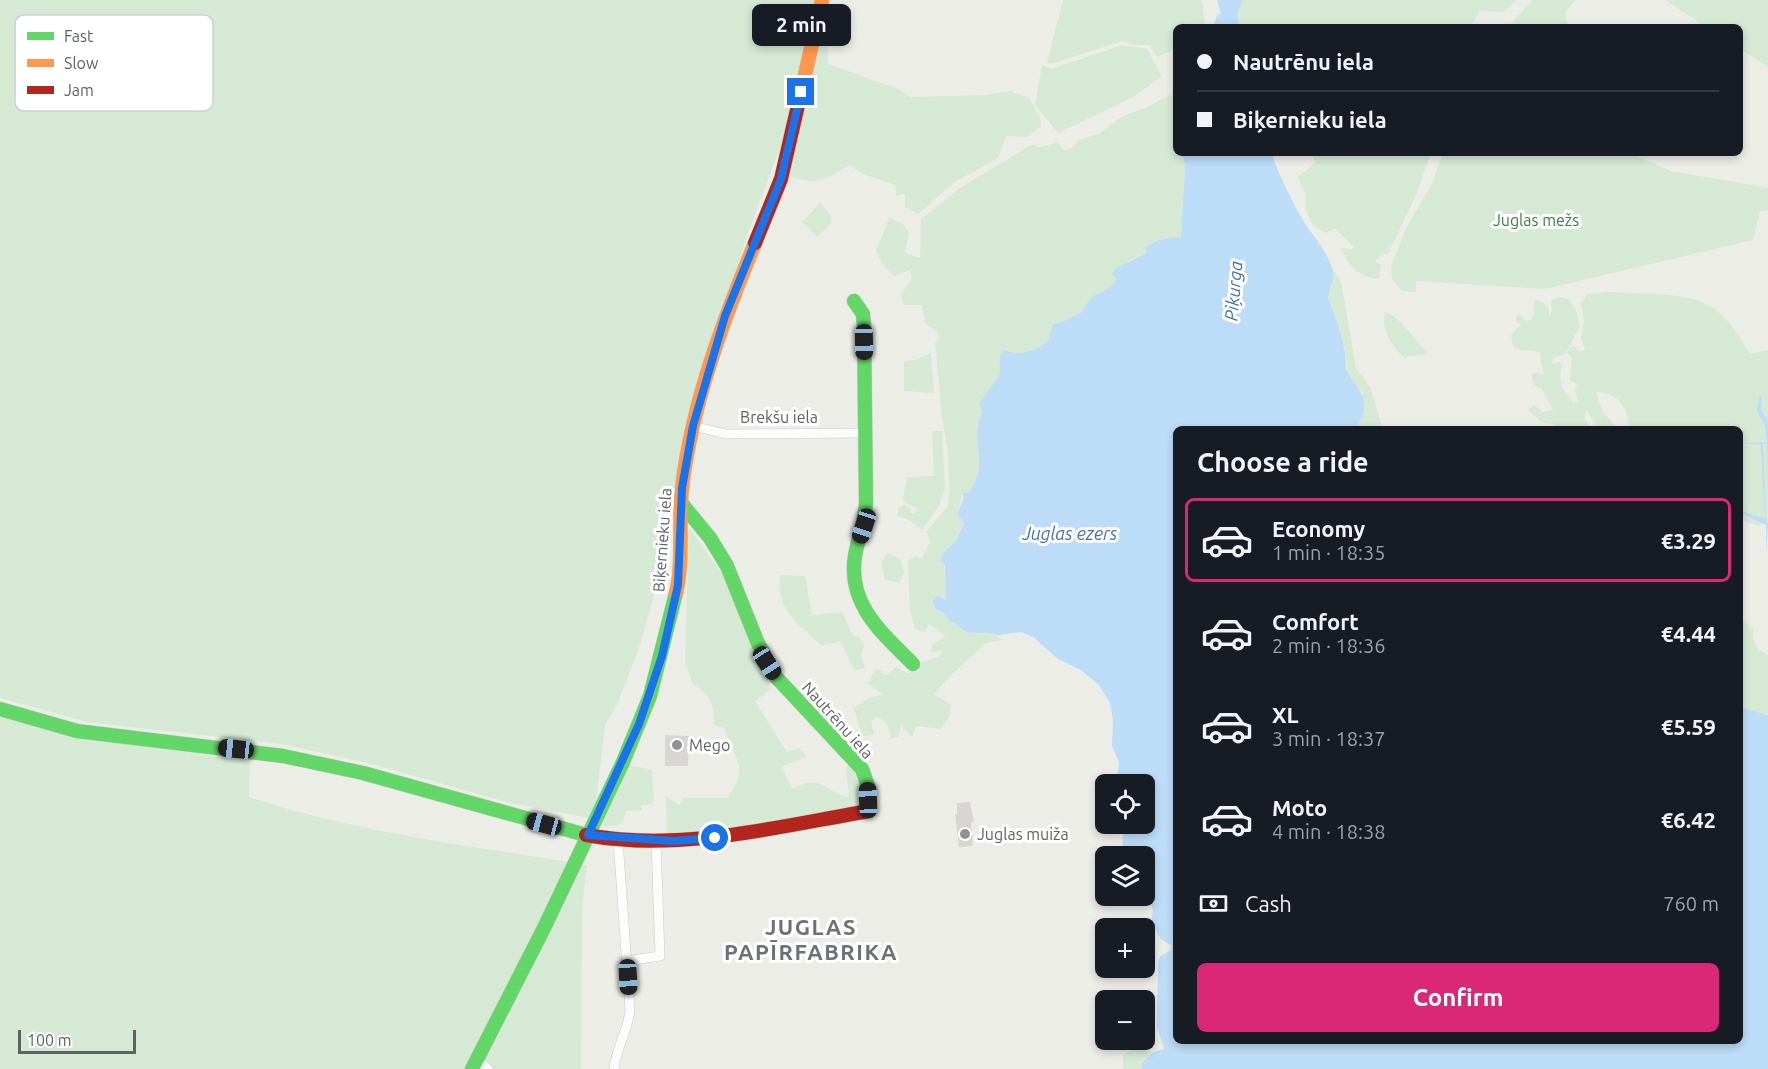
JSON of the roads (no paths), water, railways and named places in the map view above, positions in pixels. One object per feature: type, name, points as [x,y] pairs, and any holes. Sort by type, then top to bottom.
[{"type":"main road","name":"Biķernieku iela","points":[[479,1066],[623,762],[646,705],[667,636],[678,585],[685,464],[693,426],[725,316],[781,179],[822,0]]},
{"type":"main road","points":[[854,301],[860,306],[863,314],[866,515],[853,570],[855,595],[864,611],[913,664]]},
{"type":"main road","name":"Nautrēnu iela","points":[[0,709],[77,731],[294,758],[363,773],[588,835],[618,839],[715,838],[869,811],[868,786],[862,769],[775,675],[762,654],[732,577],[719,552],[703,528],[682,504]]},
{"type":"street","name":"Brekšu iela","points":[[693,426],[725,434],[865,433]]},
{"type":"street","points":[[614,1069],[617,1047],[629,1021],[618,839]]},
{"type":"street","points":[[627,961],[660,956],[656,840]]},
{"type":"water","points":[[1217,0],[1243,0],[1238,12],[1239,24],[1214,24],[1216,17],[1221,13]]},
{"type":"water","name":"Juglas ezers","points":[[1183,156],[1273,156],[1293,202],[1329,260],[1333,279],[1328,299],[1342,339],[1347,371],[1362,395],[1364,407],[1358,426],[1173,426],[1173,1044],[1743,1044],[1743,708],[1768,715],[1768,1069],[1142,1069],[1141,1064],[1154,1052],[1164,1049],[1157,1027],[1158,961],[1161,956],[1171,950],[1172,946],[1161,939],[1155,929],[1155,918],[1152,918],[1151,906],[1155,906],[1155,846],[1122,846],[1123,834],[1155,834],[1155,774],[1118,774],[1119,762],[1112,746],[1113,720],[1110,703],[1099,685],[1081,670],[1058,659],[1033,637],[1021,632],[998,635],[967,632],[950,622],[943,612],[935,608],[933,600],[938,596],[946,600],[945,566],[941,559],[943,553],[956,541],[964,523],[957,514],[963,500],[963,493],[969,492],[978,471],[977,433],[982,413],[979,403],[999,376],[1000,356],[1004,350],[1016,353],[1027,352],[1048,342],[1053,324],[1082,312],[1091,297],[1109,288],[1117,279],[1112,274],[1116,268],[1147,253],[1145,248],[1153,243],[1181,237],[1185,165]]},
{"type":"water","points":[[1762,396],[1761,410],[1768,420],[1768,477],[1767,444],[1763,444],[1766,520],[1768,523],[1766,553],[1766,525],[1743,514],[1743,511],[1765,519],[1761,447],[1760,444],[1743,444],[1767,442],[1765,425],[1757,411],[1759,397]]},
{"type":"place","name":"Mego","points":[[677,745]]},
{"type":"place","name":"Juglas muiža","points":[[965,834]]},
{"type":"district","name":"JUGLAS PAPĪRFABRIKA","points":[[811,940]]},
{"type":"park label","name":"Juglas mežs","points":[[1536,220]]},
{"type":"water label","name":"Piķurga","points":[[1234,291]]}]
